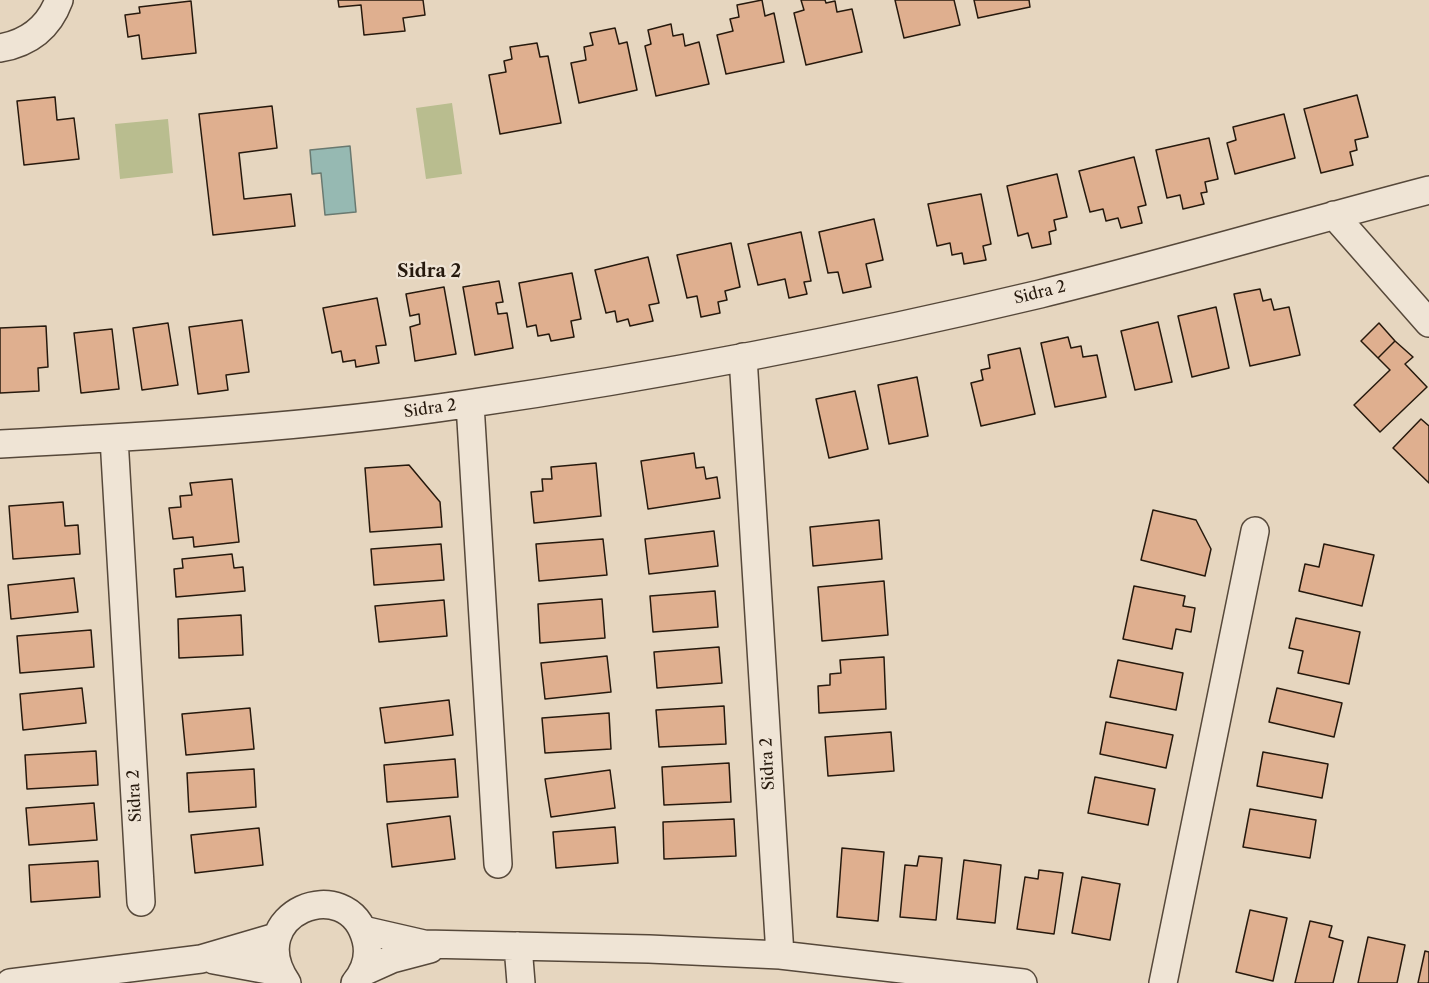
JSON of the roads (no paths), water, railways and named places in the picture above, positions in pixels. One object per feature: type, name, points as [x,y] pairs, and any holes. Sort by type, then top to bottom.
[{"type":"street","points":[[0,48],[16,45],[37,33],[53,15],[59,0]]},
{"type":"street","name":"Sidra 2","points":[[0,444],[114,438],[306,423],[470,404],[743,357],[1040,294],[1429,190]]},
{"type":"street","points":[[1334,215],[1429,323]]},
{"type":"street","name":"Sidra 2","points":[[743,357],[780,955]]},
{"type":"street","points":[[470,404],[498,864]]},
{"type":"street","name":"Sidra 2","points":[[114,438],[141,902]]},
{"type":"street","points":[[1163,983],[1255,531]]},
{"type":"street","points":[[283,977],[274,955],[276,937],[284,922],[297,911],[312,905],[329,904],[357,921],[363,930],[368,958],[359,977]]},
{"type":"street","points":[[363,930],[424,944],[780,955],[1023,983]]},
{"type":"street","points":[[10,983],[122,976],[201,959],[276,937]]},
{"type":"street","points":[[359,977],[392,959],[454,945]]},
{"type":"street","points":[[518,946],[521,983]]},
{"type":"street","points":[[201,959],[283,977]]},
{"type":"water","points":[[350,146],[356,212],[325,215],[321,173],[312,174],[310,150]]},
{"type":"district","name":"Sidra 2","points":[[429,272]]}]
